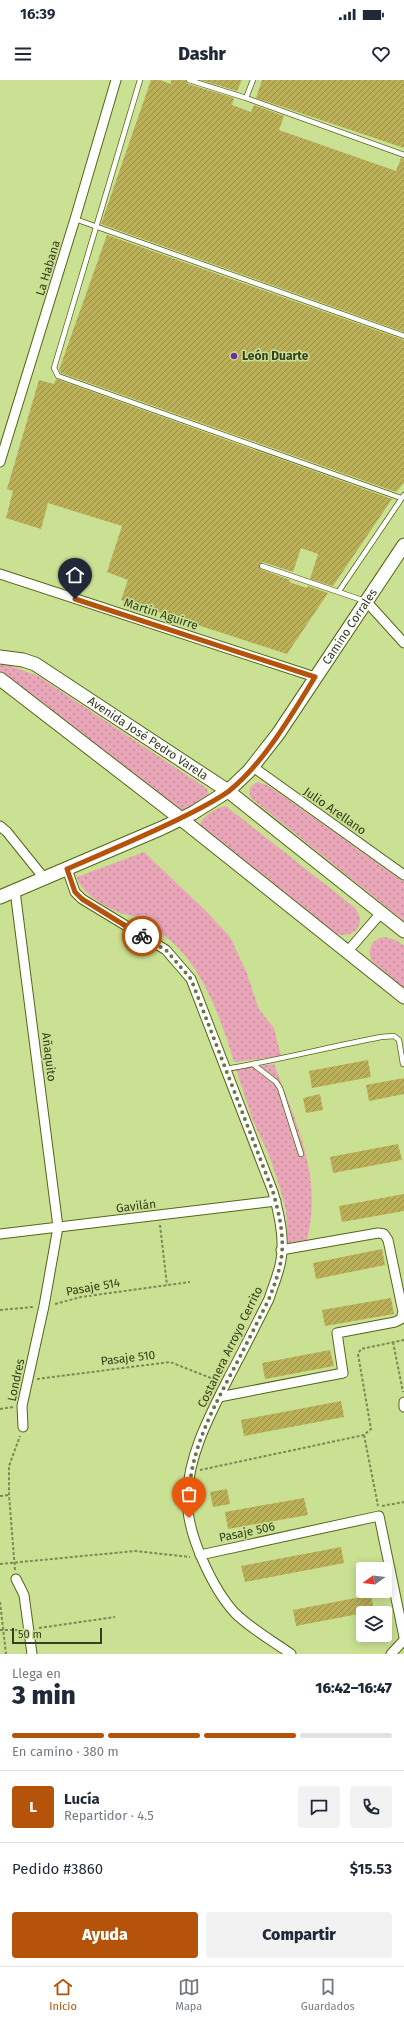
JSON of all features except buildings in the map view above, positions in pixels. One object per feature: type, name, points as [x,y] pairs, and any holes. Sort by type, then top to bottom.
[{"type":"street","name":"La Habana","points":[[0,462],[116,80]]},
{"type":"street","name":"Camino Corrales","points":[[0,897],[67,869],[180,818],[228,791],[253,767],[278,734],[404,545]]},
{"type":"street","name":"Martín Aguirre","points":[[0,574],[315,677]]},
{"type":"street","points":[[366,601],[404,643]]},
{"type":"street","name":"Avenida José Pedro Varela","points":[[0,657],[23,660],[35,664],[228,791],[404,932]]},
{"type":"street","points":[[0,679],[180,818],[404,997]]},
{"type":"street","name":"Julio Arellano","points":[[253,767],[404,875]]},
{"type":"street","points":[[0,826],[7,832],[44,878]]},
{"type":"street","name":"Costanera Arroyo Cerrito","points":[[67,869],[75,892],[82,899],[166,950],[191,979],[276,1202],[279,1215],[281,1259],[269,1299],[203,1430],[191,1472],[187,1497],[193,1538],[220,1594],[235,1613],[252,1627],[291,1654]]},
{"type":"street","name":"Añaquito","points":[[15,891],[58,1227]]},
{"type":"street","points":[[348,951],[381,913]]},
{"type":"street","name":"Gavilán","points":[[0,1234],[276,1202]]},
{"type":"street","name":"Londres","points":[[23,1427],[22,1406],[44,1306],[58,1227]]},
{"type":"street","points":[[219,1397],[342,1373],[337,1333],[402,1319],[403,1312],[388,1240],[384,1234],[281,1250]]},
{"type":"street","points":[[404,1402],[404,1407]]},
{"type":"street","points":[[379,1511],[404,1637]]},
{"type":"street","name":"Pasaje 506","points":[[200,1555],[379,1511]]},
{"type":"street","points":[[16,1579],[24,1595],[30,1630],[32,1654]]},
{"type":"street","points":[[390,1654],[404,1640]]},
{"type":"lane","points":[[140,80],[54,368],[58,376],[403,497],[339,592]]},
{"type":"lane","points":[[189,80],[246,98],[404,155]]},
{"type":"lane","points":[[246,98],[253,80]]},
{"type":"lane","points":[[75,219],[404,336]]},
{"type":"lane","points":[[262,566],[366,601]]},
{"type":"lane","points":[[226,1069],[381,1037],[394,1036],[399,1040],[403,1064]]},
{"type":"lane","points":[[253,1064],[276,1082],[280,1088],[301,1154]]},
{"type":"path","points":[[159,1215],[167,1285]]},
{"type":"path","name":"Pasaje 514","points":[[0,1310],[44,1306],[81,1297],[190,1282]]},
{"type":"path","points":[[191,1472],[364,1435],[371,1429],[358,1354],[361,1349],[404,1340]]},
{"type":"path","points":[[393,1342],[404,1396]]},
{"type":"path","name":"Pasaje 510","points":[[28,1380],[170,1362],[226,1384]]},
{"type":"path","points":[[14,1562],[9,1495],[9,1466],[23,1427]]},
{"type":"path","points":[[364,1435],[379,1511],[404,1502]]},
{"type":"path","points":[[0,1496],[9,1495]]},
{"type":"path","points":[[0,1564],[135,1551],[190,1557],[200,1555]]},
{"type":"path","points":[[0,1602],[6,1654]]},
{"type":"path","points":[[0,1630],[30,1630],[115,1617]]},
{"type":"shaded area","points":[[0,662],[38,676],[203,786],[207,789],[209,795],[195,806],[186,810],[178,811],[0,672]]},
{"type":"shaded area","points":[[258,782],[269,786],[404,882],[404,921],[251,798],[250,788],[253,784]]},
{"type":"shaded area","points":[[226,806],[354,907],[360,919],[357,929],[353,933],[347,935],[334,933],[200,826],[206,816],[214,810]]},
{"type":"shaded area","points":[[144,852],[206,911],[230,937],[246,971],[259,1009],[274,1028],[281,1056],[234,1062],[217,1012],[209,994],[190,962],[179,948],[166,937],[150,928],[136,917],[120,913],[100,903],[88,894],[79,883],[77,877]]},
{"type":"shaded area","points":[[384,937],[396,940],[404,946],[404,990],[371,960],[370,948],[373,942]]},
{"type":"shaded area","points":[[274,1064],[291,1107],[305,1150],[312,1194],[311,1216],[307,1240],[288,1243],[286,1210],[279,1185],[269,1155],[253,1121],[236,1069]]},
{"type":"way so far","points":[[142,936],[166,950],[191,979],[273,1192],[279,1215],[281,1259],[276,1278],[269,1299],[203,1430],[194,1458],[187,1497],[189,1518]]},
{"type":"place","name":"León Duarte","points":[[234,356]]},
{"type":"route","points":[[75,599],[315,677],[278,734],[253,767],[228,791],[193,813],[67,869],[72,887],[82,899],[142,936]]}]
